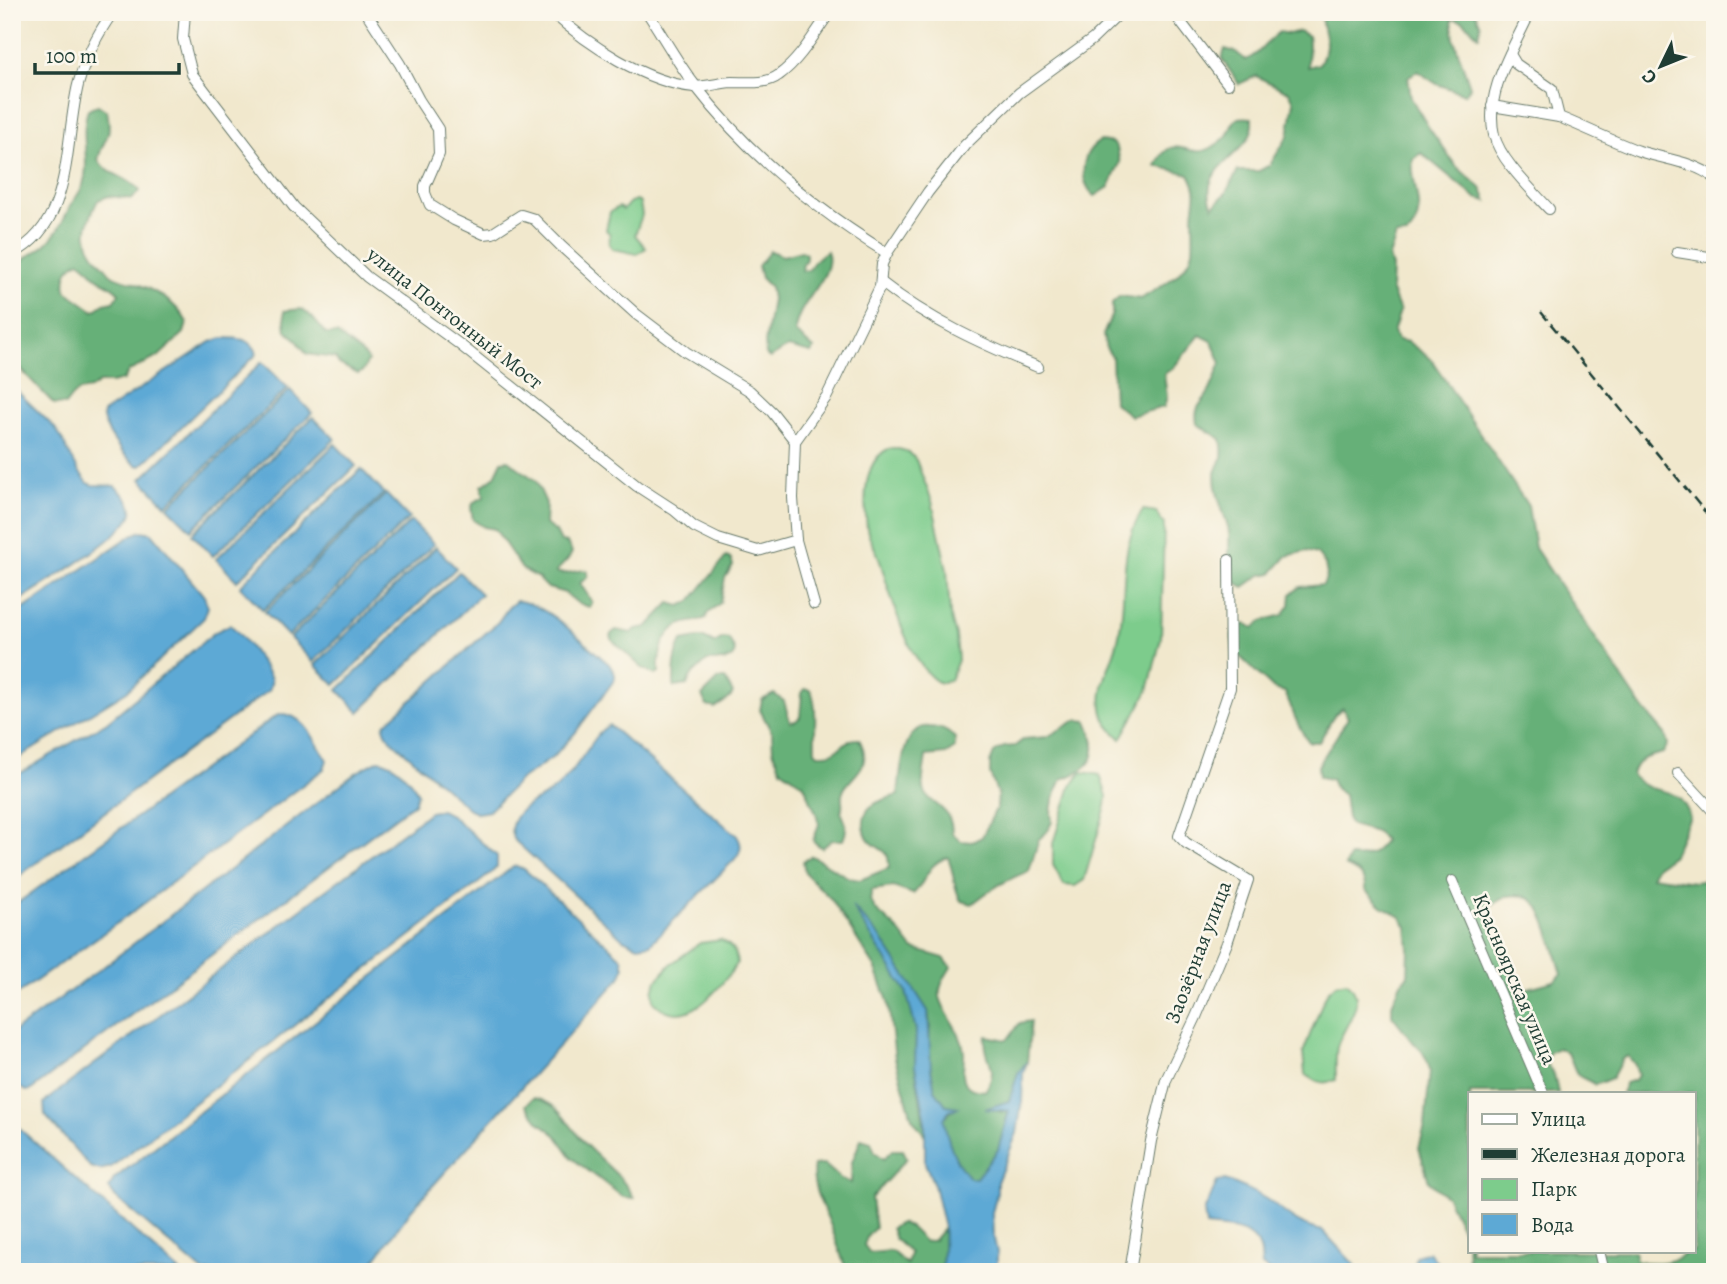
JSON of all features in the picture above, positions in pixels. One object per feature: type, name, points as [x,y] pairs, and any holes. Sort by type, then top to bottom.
[{"type":"street","points":[[12,254],[26,247],[45,228],[58,200],[78,85],[90,50],[113,12]]},
{"type":"street","name":"улица Понтонный Мост","points":[[186,12],[183,39],[192,74],[294,207],[367,277],[459,344],[694,527],[718,539],[758,551],[796,541]]},
{"type":"street","points":[[366,12],[438,129],[439,154],[425,186],[430,205],[484,234],[494,233],[521,215],[534,219],[636,314],[686,352],[750,391],[772,412],[795,441]]},
{"type":"street","points":[[552,12],[581,35],[642,72],[666,81],[697,87],[771,80],[788,66],[830,12]]},
{"type":"street","points":[[647,12],[697,87],[759,154],[797,190],[887,253]]},
{"type":"street","points":[[1038,367],[976,342],[901,299],[882,283],[880,274],[887,253],[928,192],[965,145],[1019,93],[1093,39],[1121,12]]},
{"type":"street","points":[[1173,12],[1228,84]]},
{"type":"street","points":[[1530,12],[1499,78],[1492,106],[1494,136],[1503,153],[1549,209]]},
{"type":"street","points":[[1510,54],[1516,64],[1552,89],[1559,117]]},
{"type":"street","points":[[1492,106],[1559,117],[1640,151],[1686,162],[1715,178]]},
{"type":"street","points":[[1677,252],[1715,258]]},
{"type":"street","points":[[814,604],[796,541],[793,498],[795,441],[827,396],[882,283]]},
{"type":"street","name":"Заозёрная улица","points":[[1130,1272],[1151,1141],[1166,1080],[1227,943],[1248,880],[1185,843],[1178,836],[1230,688],[1228,560]]},
{"type":"street","points":[[1678,773],[1715,813]]},
{"type":"street","name":"Красноярская улица","points":[[1452,881],[1543,1092]]},
{"type":"street","points":[[1599,1252],[1604,1272]]},
{"type":"green space","points":[[1322,12],[1475,12],[1481,25],[1479,36],[1463,21],[1452,18],[1454,39],[1470,87],[1465,94],[1437,84],[1417,71],[1408,77],[1411,98],[1429,128],[1456,166],[1481,188],[1487,201],[1476,198],[1421,153],[1413,159],[1418,218],[1407,235],[1396,236],[1389,257],[1392,267],[1391,289],[1400,311],[1393,332],[1398,340],[1408,342],[1431,359],[1528,506],[1535,548],[1641,706],[1665,734],[1668,744],[1663,753],[1640,762],[1632,775],[1647,787],[1679,798],[1690,817],[1673,855],[1656,867],[1651,876],[1715,883],[1715,1272],[1468,1272],[1467,1239],[1447,1197],[1429,1182],[1419,1148],[1425,1125],[1430,1070],[1422,1051],[1392,1015],[1392,1004],[1401,983],[1408,975],[1407,927],[1401,917],[1382,906],[1365,890],[1360,875],[1345,866],[1349,857],[1370,854],[1378,849],[1384,840],[1376,832],[1351,825],[1347,818],[1344,795],[1335,788],[1331,779],[1319,777],[1318,766],[1348,718],[1343,708],[1335,714],[1319,742],[1309,742],[1298,724],[1285,692],[1274,689],[1234,651],[1232,636],[1235,624],[1247,624],[1254,628],[1262,621],[1283,615],[1290,605],[1291,594],[1300,587],[1323,585],[1327,575],[1325,564],[1317,554],[1307,551],[1287,556],[1272,573],[1261,575],[1244,587],[1236,582],[1232,575],[1228,527],[1215,482],[1222,456],[1221,439],[1197,424],[1196,418],[1197,409],[1211,389],[1221,363],[1212,341],[1200,335],[1173,368],[1164,374],[1167,397],[1164,407],[1131,416],[1114,403],[1112,357],[1106,348],[1103,335],[1112,314],[1112,303],[1120,296],[1141,299],[1164,284],[1186,266],[1193,250],[1196,195],[1194,187],[1189,174],[1156,166],[1162,155],[1174,147],[1195,151],[1211,148],[1227,136],[1236,120],[1252,118],[1248,139],[1219,168],[1210,185],[1213,207],[1225,194],[1238,171],[1259,171],[1270,165],[1288,136],[1294,102],[1289,92],[1256,76],[1239,84],[1222,59],[1225,49],[1236,52],[1245,60],[1255,55],[1279,32],[1289,34],[1299,31],[1308,36],[1308,67],[1319,64],[1326,42]],"holes":[[[1507,896],[1526,897],[1541,911],[1562,974],[1554,981],[1525,989],[1515,983],[1488,917],[1488,907]]]},
{"type":"green space","points":[[98,105],[107,111],[109,121],[108,133],[98,160],[140,191],[132,199],[109,196],[98,200],[88,226],[87,240],[90,248],[112,275],[140,285],[164,298],[178,309],[187,323],[184,333],[158,357],[129,371],[123,380],[99,383],[90,389],[79,391],[65,405],[54,404],[12,360],[12,289],[21,263],[55,234],[82,187],[86,166],[85,128],[88,110]],"holes":[[[79,261],[119,293],[114,302],[104,304],[94,311],[66,291],[69,270]]]},
{"type":"green space","points":[[1101,141],[1113,143],[1117,148],[1120,163],[1109,187],[1095,196],[1086,183],[1084,167],[1089,152]]},
{"type":"green space","points":[[636,200],[640,203],[642,215],[635,235],[646,248],[637,254],[613,249],[609,244],[610,234],[606,230],[610,212],[619,207],[623,210]]},
{"type":"green space","points":[[770,251],[783,256],[801,251],[806,254],[802,271],[809,270],[816,259],[827,251],[829,261],[826,270],[802,310],[795,332],[814,349],[811,353],[788,347],[770,358],[766,355],[765,343],[772,299],[770,287],[761,278],[758,266]]},
{"type":"green space","points":[[301,309],[312,317],[326,334],[337,334],[365,356],[368,361],[363,371],[358,374],[339,364],[335,358],[307,354],[286,331],[284,311]]},
{"type":"green space","points":[[888,449],[909,452],[916,460],[932,501],[947,570],[950,614],[956,636],[958,660],[950,680],[940,683],[929,675],[910,645],[868,532],[865,495],[869,473],[873,463]]},
{"type":"green space","points":[[508,460],[536,481],[546,503],[545,524],[556,532],[561,542],[567,543],[572,552],[556,572],[564,574],[587,571],[588,577],[580,583],[592,602],[590,607],[579,604],[565,593],[548,588],[537,577],[522,569],[495,529],[484,527],[473,520],[471,508],[474,502],[484,497],[482,486],[495,476],[502,461]]},
{"type":"green space","points":[[1143,510],[1156,512],[1164,524],[1161,638],[1148,691],[1121,739],[1106,722],[1101,699],[1122,618],[1126,555],[1135,525]]},
{"type":"green space","points":[[726,557],[731,559],[733,565],[725,578],[720,603],[706,618],[681,624],[673,630],[665,640],[659,659],[659,672],[655,675],[641,667],[612,640],[611,634],[616,630],[632,633],[636,629],[647,627],[670,603],[680,606],[690,602]]},
{"type":"green space","points":[[698,638],[714,643],[723,638],[729,639],[735,651],[733,657],[724,661],[707,661],[690,677],[687,685],[674,687],[674,669],[679,647],[682,641]]},
{"type":"green space","points":[[719,679],[725,679],[733,693],[715,708],[707,706],[702,696]]},
{"type":"green space","points":[[805,689],[811,690],[814,704],[815,751],[818,754],[830,753],[850,740],[859,739],[864,750],[862,766],[842,795],[841,812],[846,826],[845,836],[843,840],[832,840],[822,848],[813,841],[819,824],[804,785],[781,769],[773,752],[772,733],[760,710],[762,700],[774,694],[784,701],[790,722],[796,721],[800,717],[802,693]]},
{"type":"green space","points":[[1076,720],[1087,721],[1094,742],[1092,758],[1082,770],[1062,779],[1053,800],[1052,822],[1047,832],[1039,839],[1029,871],[999,885],[972,904],[961,901],[948,857],[935,864],[913,894],[893,887],[872,890],[870,900],[876,910],[900,932],[913,949],[944,958],[951,967],[941,985],[940,997],[963,1044],[963,1076],[968,1086],[985,1091],[990,1082],[992,1069],[986,1036],[1007,1040],[1020,1023],[1031,1021],[1027,1062],[1018,1073],[1009,1101],[989,1108],[1001,1112],[1009,1110],[998,1150],[976,1178],[970,1178],[956,1159],[943,1119],[956,1107],[946,1105],[935,1090],[928,1053],[928,1011],[881,938],[857,912],[906,991],[916,1030],[915,1066],[926,1137],[912,1118],[895,1058],[888,1001],[875,967],[831,899],[805,873],[803,861],[812,856],[849,878],[860,880],[889,868],[886,854],[867,837],[864,819],[869,808],[898,795],[904,752],[913,733],[921,728],[941,729],[955,738],[955,748],[946,754],[926,756],[923,785],[929,798],[948,816],[952,833],[961,841],[972,842],[982,837],[997,807],[998,795],[990,774],[994,753],[1004,747],[1015,746],[1024,739],[1047,737]]},
{"type":"green space","points":[[1082,772],[1100,775],[1107,796],[1106,806],[1084,880],[1075,886],[1064,885],[1053,865],[1053,843],[1071,786]]},
{"type":"green space","points":[[721,940],[733,949],[737,964],[711,995],[690,1011],[678,1013],[666,1011],[654,1002],[653,991],[657,980],[671,964],[700,943]]},
{"type":"green space","points":[[1347,982],[1356,998],[1356,1006],[1337,1047],[1336,1080],[1320,1082],[1305,1074],[1303,1053],[1328,991],[1336,984]]},
{"type":"green space","points":[[533,1098],[543,1100],[558,1111],[619,1177],[634,1198],[623,1197],[573,1159],[556,1135],[539,1122],[526,1105]]},
{"type":"green space","points":[[861,1139],[871,1142],[875,1152],[884,1159],[892,1150],[903,1150],[907,1158],[871,1198],[875,1228],[864,1245],[870,1253],[891,1251],[907,1264],[910,1253],[895,1239],[891,1228],[900,1223],[910,1227],[925,1242],[934,1240],[944,1228],[942,1272],[847,1272],[816,1190],[813,1174],[814,1165],[824,1164],[841,1179],[851,1183],[852,1162]]},
{"type":"water","points":[[223,338],[248,342],[257,354],[144,463],[140,466],[128,458],[110,434],[103,413],[211,342]]},
{"type":"water","points":[[262,362],[288,388],[166,505],[141,479]]},
{"type":"water","points":[[12,386],[57,430],[88,483],[115,486],[131,505],[132,513],[114,535],[12,605]]},
{"type":"water","points":[[290,390],[312,413],[191,530],[168,507]]},
{"type":"water","points":[[313,417],[335,439],[213,556],[192,534]]},
{"type":"water","points":[[335,444],[356,466],[237,581],[216,559]]},
{"type":"water","points":[[361,469],[384,493],[263,610],[240,586]]},
{"type":"water","points":[[386,494],[409,518],[288,636],[265,612]]},
{"type":"water","points":[[411,521],[434,544],[313,662],[290,638]]},
{"type":"water","points":[[142,531],[152,533],[204,596],[208,607],[204,618],[127,691],[12,762],[12,617],[132,535]]},
{"type":"water","points":[[436,547],[456,568],[335,685],[315,665]]},
{"type":"water","points":[[459,572],[481,594],[359,712],[338,690]]},
{"type":"water","points":[[516,601],[528,603],[553,616],[609,664],[615,679],[575,733],[552,758],[519,781],[489,811],[478,813],[469,809],[389,738],[384,728],[386,723],[498,622]]},
{"type":"water","points":[[230,625],[246,642],[269,675],[269,690],[12,881],[12,778],[107,722],[215,632]]},
{"type":"water","points":[[283,714],[298,719],[309,731],[327,760],[324,769],[130,914],[12,998],[12,907],[276,716]]},
{"type":"water","points":[[609,725],[737,836],[741,845],[734,860],[650,944],[638,946],[623,939],[513,839],[511,830],[517,814],[562,783],[601,731]]},
{"type":"water","points":[[379,760],[402,772],[411,782],[418,793],[414,803],[31,1090],[26,1091],[12,1083],[12,1033],[102,968],[357,772]]},
{"type":"water","points":[[441,810],[451,815],[497,856],[497,867],[111,1167],[100,1170],[90,1167],[45,1115],[44,1103],[430,812]]},
{"type":"water","points":[[514,866],[524,869],[622,958],[624,968],[620,978],[412,1209],[366,1272],[203,1272],[115,1197],[109,1188],[114,1179]]},
{"type":"water","points":[[852,906],[881,938],[928,1011],[931,1070],[935,1090],[946,1105],[958,1107],[948,1112],[944,1119],[952,1151],[970,1178],[976,1178],[998,1150],[1009,1111],[985,1109],[1009,1101],[1018,1073],[1027,1062],[1023,1074],[1017,1133],[997,1182],[992,1213],[997,1272],[942,1272],[944,1228],[934,1185],[925,1163],[925,1116],[915,1066],[916,1030],[906,991]]},
{"type":"water","points":[[12,1122],[180,1272],[12,1272]]},
{"type":"water","points":[[1225,1180],[1261,1196],[1299,1223],[1323,1231],[1361,1272],[1270,1272],[1262,1266],[1260,1249],[1251,1237],[1238,1230],[1206,1226],[1204,1212],[1217,1182]]},
{"type":"water","points":[[1429,1252],[1438,1264],[1438,1272],[1412,1272],[1416,1256]]},
{"type":"railway","points":[[1541,312],[1715,524]]}]
